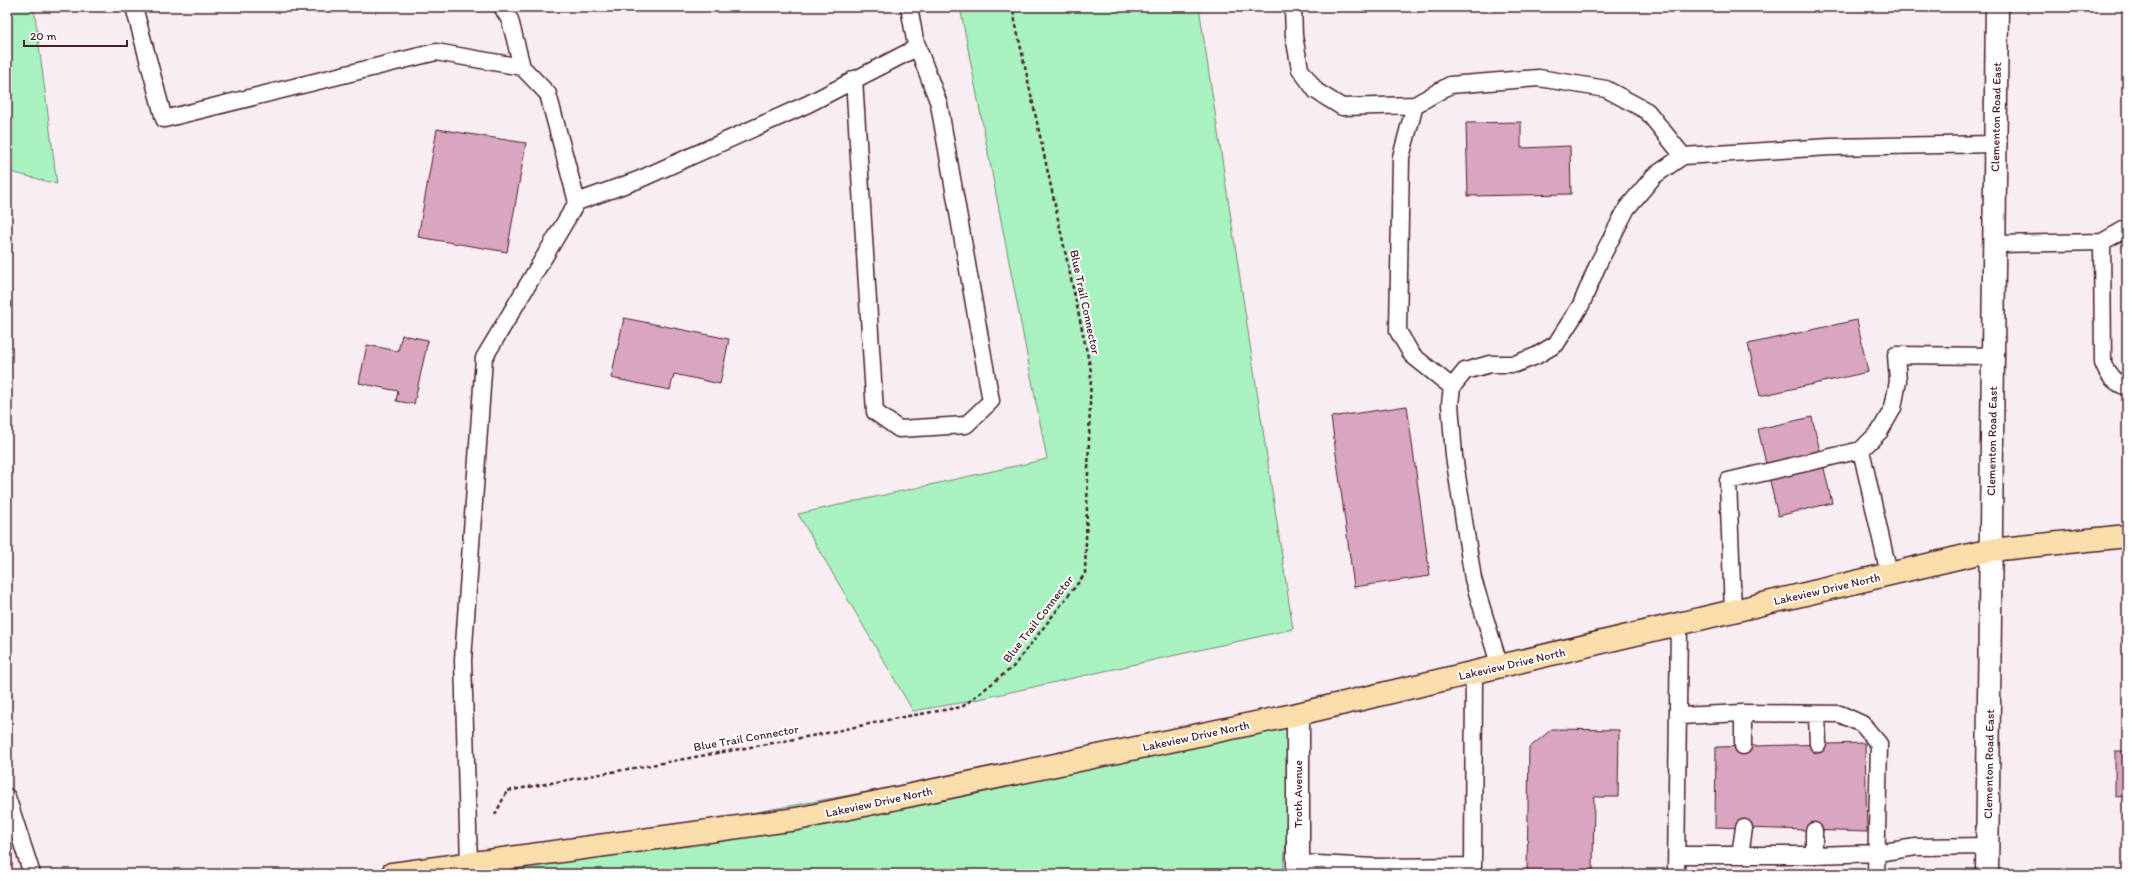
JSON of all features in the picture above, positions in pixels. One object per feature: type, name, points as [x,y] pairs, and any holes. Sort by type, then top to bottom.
[{"type":"main road","name":"Clementon Road East","points":[[1988,874],[1997,7]]},
{"type":"main road","name":"Lakeview Drive North","points":[[392,874],[469,869],[797,819],[1298,714],[1991,550],[2127,536]]},
{"type":"main road","name":"Troth Avenue","points":[[1298,714],[1298,868]]},
{"type":"lane","points":[[134,7],[164,119],[436,52],[522,67]]},
{"type":"lane","points":[[502,7],[510,20],[522,67],[548,94],[577,202]]},
{"type":"lane","points":[[854,79],[875,412],[899,429],[966,425],[991,401],[939,104],[918,47],[909,7]]},
{"type":"lane","points":[[1294,7],[1294,36],[1300,69],[1316,91],[1342,107],[1415,105],[1450,85],[1539,78],[1606,89],[1647,111],[1683,156]]},
{"type":"lane","points":[[469,869],[463,660],[484,358],[577,202],[638,180],[808,104],[918,47]]},
{"type":"lane","points":[[1415,105],[1401,157],[1398,331],[1412,355],[1452,387]]},
{"type":"lane","points":[[1500,667],[1473,579],[1454,456],[1450,404],[1452,387],[1465,371],[1490,364],[1515,364],[1536,356],[1556,344],[1581,305],[1599,262],[1627,208],[1654,176],[1683,156],[1845,146],[1995,144]]},
{"type":"lane","points":[[1994,244],[2102,242],[2127,228]]},
{"type":"lane","points":[[2102,242],[2103,362],[2106,372],[2113,380],[2127,386]]},
{"type":"lane","points":[[1733,611],[1728,481],[1862,450],[1880,431],[1893,408],[1898,381],[1896,355],[1993,356]]},
{"type":"lane","points":[[1862,450],[1889,574]]},
{"type":"lane","points":[[1676,874],[1679,624]]},
{"type":"lane","points":[[1298,868],[1473,866],[1474,672]]},
{"type":"lane","points":[[1679,716],[1743,713],[1840,714],[1862,724],[1879,744],[1876,874]]},
{"type":"lane","points":[[1743,713],[1743,746]]},
{"type":"lane","points":[[1817,714],[1818,744]]},
{"type":"lane","points":[[7,797],[32,874]]},
{"type":"lane","points":[[1740,854],[1744,828]]},
{"type":"lane","points":[[1814,831],[1814,855]]},
{"type":"lane","points":[[1677,855],[1814,855],[1877,853],[1916,847],[1988,846]]},
{"type":"path","name":"Blue Trail Connector","points":[[493,818],[507,791],[962,707],[1013,667],[1085,574],[1091,371],[1012,7]]},
{"type":"green space","points":[[7,7],[34,7],[57,184],[7,171]]},
{"type":"green space","points":[[960,7],[1199,7],[1293,629],[966,702],[913,711],[798,514],[1047,459]]},
{"type":"green space","points":[[1298,714],[1283,874],[469,874],[469,864]]},
{"type":"building","points":[[1521,122],[1521,148],[1570,146],[1571,194],[1468,196],[1466,123]]},
{"type":"building","points":[[437,129],[526,143],[507,252],[418,237]]},
{"type":"building","points":[[624,318],[729,339],[720,384],[674,374],[670,390],[611,378]]},
{"type":"building","points":[[1857,320],[1868,372],[1760,396],[1748,344]]},
{"type":"building","points":[[402,335],[428,340],[414,404],[396,401],[398,391],[359,383],[367,345],[398,351]]},
{"type":"building","points":[[1407,406],[1430,576],[1354,587],[1331,417]]},
{"type":"building","points":[[1812,417],[1832,503],[1778,516],[1758,429]]},
{"type":"building","points":[[1552,729],[1619,730],[1618,797],[1594,797],[1593,871],[1527,871],[1529,748]]},
{"type":"building","points":[[1865,743],[1867,832],[1715,827],[1716,747]]},
{"type":"building","points":[[2115,751],[2127,751],[2127,796],[2115,797]]}]
